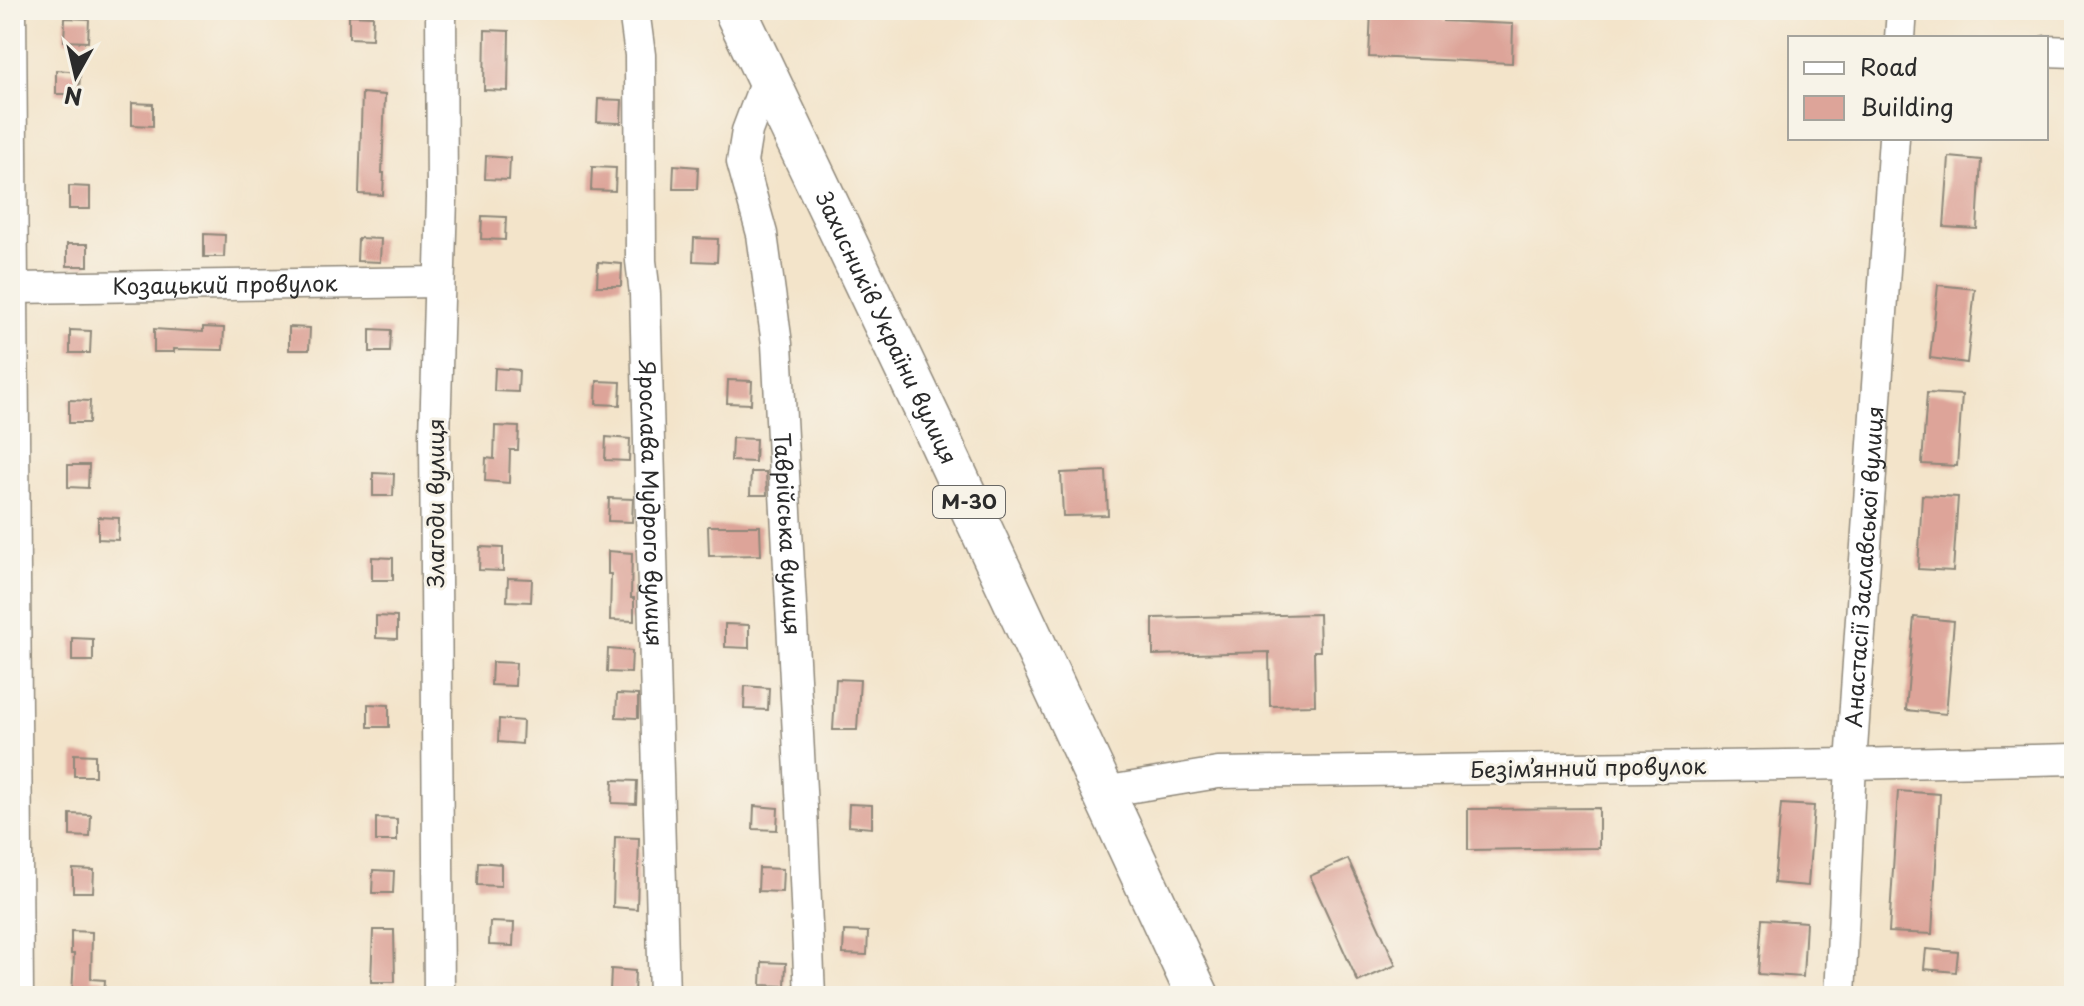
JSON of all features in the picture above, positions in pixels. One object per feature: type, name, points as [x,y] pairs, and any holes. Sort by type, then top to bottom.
[{"type":"highway","name":"Захисників України вулиця","points":[[735,10],[936,432],[1198,996]]},
{"type":"street","points":[[11,10],[18,996]]},
{"type":"street","name":"Злагоди вулиця","points":[[439,996],[435,452],[442,198],[441,10]]},
{"type":"street","name":"Ярослава Мудрого вулиця","points":[[634,10],[640,55],[641,261],[645,294],[664,996]]},
{"type":"street","points":[[1900,36],[1902,10]]},
{"type":"street","points":[[2048,51],[2074,52]]},
{"type":"street","name":"Таврійська вулиця","points":[[767,78],[747,131],[742,162],[762,234],[777,344],[810,996]]},
{"type":"street","name":"Анастасії Заславської вулиця","points":[[1840,996],[1851,764],[1894,140]]},
{"type":"street","name":"Козацький провулок","points":[[13,288],[439,282]]},
{"type":"street","name":"Безімʼянний провулок","points":[[1103,792],[1218,773],[2074,759]]},
{"type":"building","points":[[1371,10],[1443,10],[1443,21],[1513,24],[1512,63],[1369,57]]},
{"type":"building","points":[[349,15],[373,16],[372,39],[349,38]]},
{"type":"building","points":[[65,18],[89,19],[88,42],[64,41]]},
{"type":"building","points":[[485,30],[509,31],[508,91],[484,90]]},
{"type":"building","points":[[56,70],[80,72],[79,94],[56,94]]},
{"type":"building","points":[[362,93],[385,95],[383,195],[359,194]]},
{"type":"building","points":[[598,99],[622,100],[621,123],[597,122]]},
{"type":"building","points":[[132,103],[153,104],[153,126],[132,125]]},
{"type":"building","points":[[486,156],[510,158],[509,180],[485,179]]},
{"type":"building","points":[[1949,157],[1981,160],[1977,229],[1944,227]]},
{"type":"building","points":[[674,165],[698,167],[697,189],[673,189]]},
{"type":"building","points":[[592,167],[616,168],[615,191],[591,190]]},
{"type":"building","points":[[69,186],[90,187],[90,209],[69,209]]},
{"type":"building","points":[[482,216],[506,217],[505,240],[481,239]]},
{"type":"building","points":[[204,234],[225,235],[224,257],[204,257]]},
{"type":"building","points":[[358,238],[381,239],[380,262],[357,261]]},
{"type":"building","points":[[694,238],[718,239],[717,262],[693,261]]},
{"type":"building","points":[[67,244],[88,244],[88,266],[67,266]]},
{"type":"building","points":[[598,262],[622,264],[621,286],[597,286]]},
{"type":"building","points":[[1938,285],[1975,289],[1967,363],[1930,358]]},
{"type":"building","points":[[203,327],[224,328],[223,350],[174,349],[174,352],[154,352],[154,329],[203,332]]},
{"type":"building","points":[[289,327],[310,328],[309,350],[289,350]]},
{"type":"building","points":[[370,329],[391,330],[390,352],[370,352]]},
{"type":"building","points":[[70,330],[91,331],[90,353],[70,353]]},
{"type":"building","points":[[495,368],[519,370],[518,392],[494,391]]},
{"type":"building","points":[[728,380],[752,381],[751,404],[727,403]]},
{"type":"building","points":[[597,381],[621,382],[620,405],[596,404]]},
{"type":"building","points":[[1927,393],[1962,395],[1957,466],[1922,464]]},
{"type":"building","points":[[69,400],[90,401],[89,423],[69,423]]},
{"type":"building","points":[[495,426],[519,427],[518,450],[510,450],[509,483],[485,481],[486,458],[494,459]]},
{"type":"building","points":[[606,437],[630,439],[629,461],[605,460]]},
{"type":"building","points":[[732,438],[756,439],[755,462],[731,461]]},
{"type":"building","points":[[68,465],[89,465],[88,488],[68,487]]},
{"type":"building","points":[[1106,471],[1108,515],[1063,516],[1061,473]]},
{"type":"building","points":[[751,472],[766,472],[767,495],[750,495]]},
{"type":"building","points":[[373,473],[394,474],[393,496],[373,496]]},
{"type":"building","points":[[1922,495],[1958,497],[1953,571],[1918,569]]},
{"type":"building","points":[[609,498],[633,499],[632,522],[608,521]]},
{"type":"building","points":[[98,517],[119,518],[118,540],[98,539]]},
{"type":"building","points":[[708,526],[760,526],[761,555],[709,556]]},
{"type":"building","points":[[480,547],[503,548],[503,571],[479,570]]},
{"type":"building","points":[[608,551],[632,553],[634,621],[610,620]]},
{"type":"building","points":[[372,557],[393,558],[393,580],[372,580]]},
{"type":"building","points":[[508,578],[532,579],[531,602],[507,601]]},
{"type":"building","points":[[1319,614],[1320,651],[1314,651],[1315,705],[1270,706],[1269,652],[1153,655],[1153,618]]},
{"type":"building","points":[[376,616],[397,617],[397,639],[376,638]]},
{"type":"building","points":[[1914,617],[1954,621],[1946,714],[1906,710]]},
{"type":"building","points":[[725,624],[749,625],[749,648],[725,647]]},
{"type":"building","points":[[72,638],[93,639],[93,661],[72,661]]},
{"type":"building","points":[[608,649],[632,651],[631,673],[607,672]]},
{"type":"building","points":[[492,662],[516,663],[515,686],[491,685]]},
{"type":"building","points":[[836,679],[860,680],[857,730],[833,730]]},
{"type":"building","points":[[745,686],[769,688],[768,710],[744,709]]},
{"type":"building","points":[[617,694],[638,695],[638,718],[616,717]]},
{"type":"building","points":[[368,704],[389,705],[389,727],[368,727]]},
{"type":"building","points":[[499,719],[523,721],[522,744],[498,742]]},
{"type":"building","points":[[74,754],[95,755],[95,776],[74,776]]},
{"type":"building","points":[[613,780],[637,781],[636,804],[612,803]]},
{"type":"building","points":[[1898,791],[1940,794],[1932,934],[1889,932]]},
{"type":"building","points":[[849,804],[872,805],[872,828],[848,826]]},
{"type":"building","points":[[1781,804],[1814,806],[1808,886],[1774,883]]},
{"type":"building","points":[[754,806],[778,808],[777,830],[753,829]]},
{"type":"building","points":[[1599,808],[1599,848],[1468,850],[1468,809]]},
{"type":"building","points":[[70,814],[91,815],[90,837],[70,836]]},
{"type":"building","points":[[376,818],[397,819],[397,841],[376,841]]},
{"type":"building","points":[[615,837],[639,838],[637,909],[613,907]]},
{"type":"building","points":[[1348,859],[1396,965],[1358,982],[1310,876]]},
{"type":"building","points":[[478,862],[501,864],[501,886],[477,885]]},
{"type":"building","points":[[759,868],[783,869],[782,892],[758,891]]},
{"type":"building","points":[[73,869],[94,870],[93,892],[73,892]]},
{"type":"building","points":[[373,870],[394,871],[393,893],[372,893]]},
{"type":"building","points":[[1762,919],[1806,922],[1803,977],[1758,974]]},
{"type":"building","points":[[490,922],[514,923],[513,946],[489,945]]},
{"type":"building","points":[[373,930],[394,930],[395,982],[371,982]]},
{"type":"building","points":[[71,931],[92,932],[91,979],[105,980],[104,996],[72,996],[74,954],[71,954]]},
{"type":"building","points":[[844,931],[868,932],[867,955],[843,954]]},
{"type":"building","points":[[1926,949],[1958,952],[1956,972],[1924,969]]},
{"type":"building","points":[[762,962],[786,963],[785,986],[761,985]]},
{"type":"building","points":[[611,969],[635,971],[634,994],[610,992]]}]
